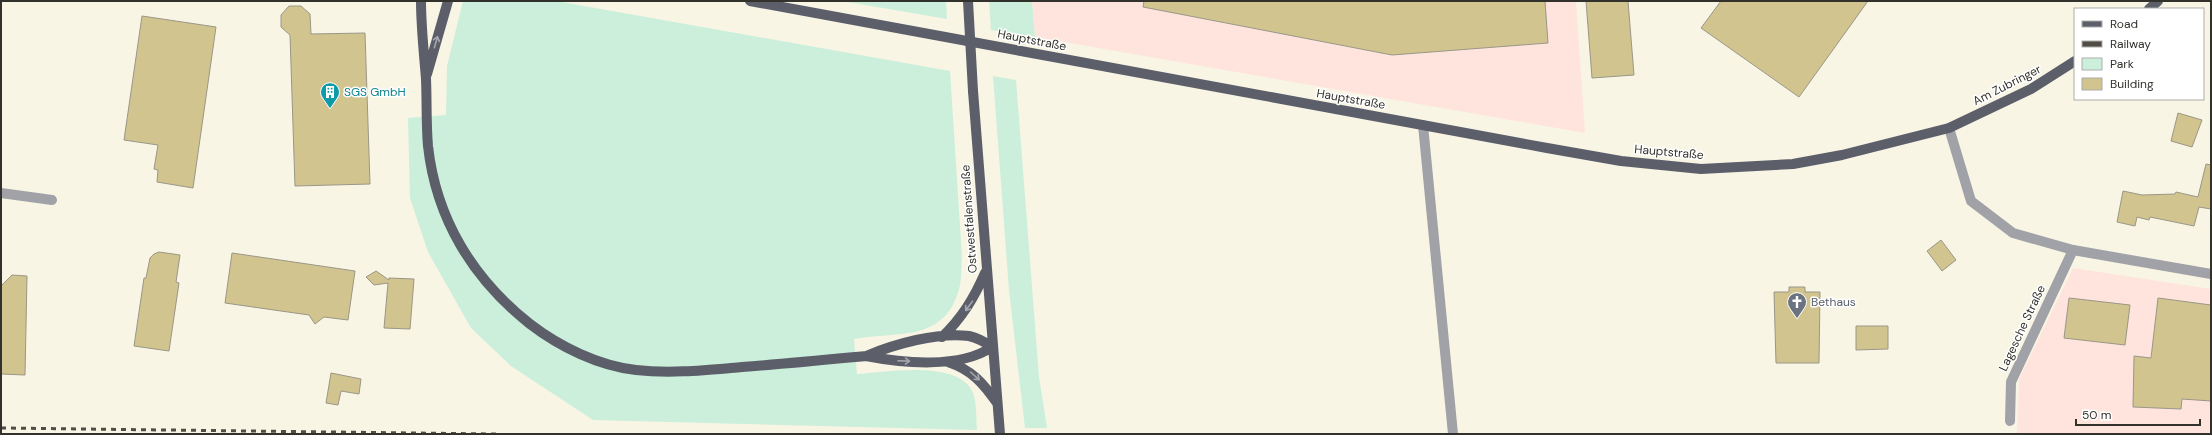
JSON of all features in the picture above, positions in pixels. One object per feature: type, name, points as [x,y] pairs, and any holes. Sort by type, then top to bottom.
[{"type":"main road","points":[[421,1],[426,80],[425,114],[428,147],[437,189],[450,227],[466,256],[486,284],[512,309],[544,334],[582,354],[614,366],[636,370],[695,372],[866,356],[889,360],[944,361],[981,354],[992,347],[981,340],[970,336],[942,337],[892,345],[866,356]]},
{"type":"main road","points":[[426,80],[448,1]]},
{"type":"main road","name":"Hauptstraße","points":[[750,1],[1621,161],[1701,169],[1793,164],[1842,154],[1949,128]]},
{"type":"main road","name":"Ostwestfalenstraße","points":[[968,1],[986,271],[1000,434]]},
{"type":"main road","points":[[2150,8],[2158,1]]},
{"type":"main road","name":"Am Zubringer","points":[[1949,128],[2031,89],[2074,62]]},
{"type":"main road","points":[[942,337],[956,324],[973,300],[986,271]]},
{"type":"main road","points":[[944,361],[964,368],[975,375],[998,404]]},
{"type":"street","points":[[1423,125],[1453,434]]},
{"type":"street","points":[[1949,128],[1971,201],[2013,233],[2073,250],[2211,274]]},
{"type":"street","points":[[1,193],[52,200]]},
{"type":"street","name":"Lagesche Straße","points":[[2010,421],[2012,382],[2073,250]]},
{"type":"shaded area","points":[[1032,1],[1576,1],[1585,133],[1035,37]]},
{"type":"shaded area","points":[[2073,268],[2211,289],[2211,434],[2017,434],[2019,379]]},
{"type":"green space","points":[[463,1],[556,1],[950,71],[962,257],[961,282],[954,304],[944,317],[933,325],[919,331],[854,339],[857,374],[921,370],[953,375],[965,382],[973,393],[974,397],[977,430],[593,420],[511,366],[471,328],[428,252],[410,198],[408,118],[446,115],[447,66]]},
{"type":"green space","points":[[842,1],[946,1],[947,19]]},
{"type":"green space","points":[[989,1],[1032,1],[1035,37],[991,30]]},
{"type":"green space","points":[[993,76],[1016,80],[1039,377],[1047,428],[1025,428],[1009,290]]},
{"type":"building","points":[[1144,1],[1545,1],[1548,43],[1392,55],[1143,7]]},
{"type":"building","points":[[1586,1],[1628,1],[1634,75],[1592,78]]},
{"type":"building","points":[[1721,1],[1868,1],[1799,97],[1701,28]]},
{"type":"building","name":"SGS GmbH","points":[[289,6],[301,6],[310,14],[311,34],[365,33],[370,184],[295,186],[290,35],[281,27],[281,15]]},
{"type":"building","points":[[142,16],[216,27],[193,188],[157,182],[158,170],[154,169],[158,145],[124,140]]},
{"type":"building","points":[[2178,113],[2202,120],[2192,147],[2171,141]]},
{"type":"building","points":[[2206,164],[2211,165],[2211,209],[2199,207],[2194,226],[2150,217],[2149,220],[2137,217],[2135,226],[2117,222],[2123,191],[2142,195],[2175,194],[2176,192],[2198,197]]},
{"type":"building","points":[[1941,240],[1956,260],[1942,271],[1927,251]]},
{"type":"building","points":[[159,252],[180,255],[176,282],[179,283],[169,351],[134,346],[144,278],[146,278],[150,258]]},
{"type":"building","points":[[232,253],[355,271],[348,320],[324,317],[315,324],[309,315],[225,303]]},
{"type":"building","points":[[376,271],[389,280],[389,278],[414,279],[410,329],[384,328],[388,283],[374,285],[366,277]]},
{"type":"building","points":[[12,275],[27,276],[25,375],[1,374],[1,286]]},
{"type":"building","name":"Bethaus","points":[[1789,287],[1805,287],[1805,292],[1820,292],[1819,363],[1776,363],[1774,292],[1789,292]]},
{"type":"building","points":[[2069,298],[2130,305],[2125,345],[2064,338]]},
{"type":"building","points":[[2158,298],[2211,305],[2211,401],[2182,399],[2181,409],[2133,407],[2134,356],[2151,358]]},
{"type":"building","points":[[1856,326],[1888,326],[1888,349],[1856,350]]},
{"type":"building","points":[[331,373],[361,379],[359,394],[341,391],[338,405],[326,403]]},
{"type":"railway","points":[[1,428],[496,434]]},
{"type":"place","name":"SGS GmbH","points":[[330,109]]},
{"type":"place","name":"Bethaus","points":[[1797,319]]}]
